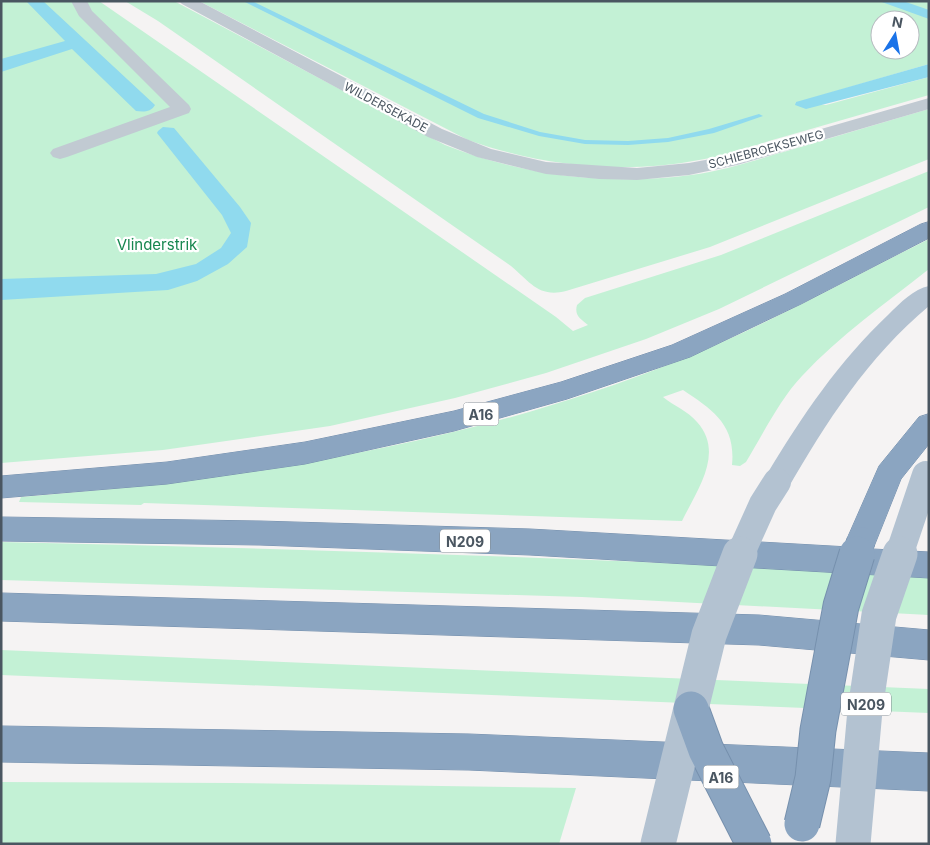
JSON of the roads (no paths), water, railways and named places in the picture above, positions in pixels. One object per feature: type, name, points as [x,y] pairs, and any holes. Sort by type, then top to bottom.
[{"type":"highway","name":"A16","points":[[1,487],[167,473],[304,453],[454,421],[548,395],[681,351],[793,299],[929,229]]},
{"type":"highway","points":[[797,834],[812,778],[818,730],[841,606],[861,541],[889,474],[929,424]]},
{"type":"highway","name":"N209","points":[[1,529],[260,532],[521,542],[929,565]]},
{"type":"highway","points":[[1,607],[759,630],[929,645]]},
{"type":"highway","name":"A16","points":[[691,709],[706,750],[754,844]]},
{"type":"highway","name":"A16","points":[[1,744],[470,752],[929,772]]},
{"type":"main road","points":[[658,844],[709,635],[740,555],[763,504],[816,415],[870,346],[929,293]]},
{"type":"main road","name":"N209","points":[[853,844],[865,710],[879,615],[928,470]]},
{"type":"street","points":[[60,153],[182,109],[85,13],[78,1]]},
{"type":"street","name":"WILDERSEKADE","points":[[187,1],[459,144],[484,153],[546,168],[599,173]]},
{"type":"street","name":"SCHIEBROEKSEWEG","points":[[599,173],[664,172],[730,161],[929,103]]},
{"type":"water","points":[[26,1],[43,1],[155,105],[147,111],[136,111],[72,49],[1,72],[1,59],[65,41]]},
{"type":"water","points":[[879,1],[903,1],[929,10],[929,19],[920,16],[920,10],[904,10]]},
{"type":"water","points":[[929,64],[929,77],[806,109],[795,105],[796,102]]},
{"type":"water","points":[[163,127],[174,128],[240,207],[251,223],[247,247],[228,264],[197,281],[168,290],[1,300],[1,279],[156,274],[196,264],[221,248],[231,233],[222,215],[157,133]]},
{"type":"waterway","points":[[246,1],[481,116],[539,134],[585,142],[628,143],[668,140],[711,131],[759,116]]},
{"type":"park label","name":"Vlinderstrik","points":[[157,244]]}]
